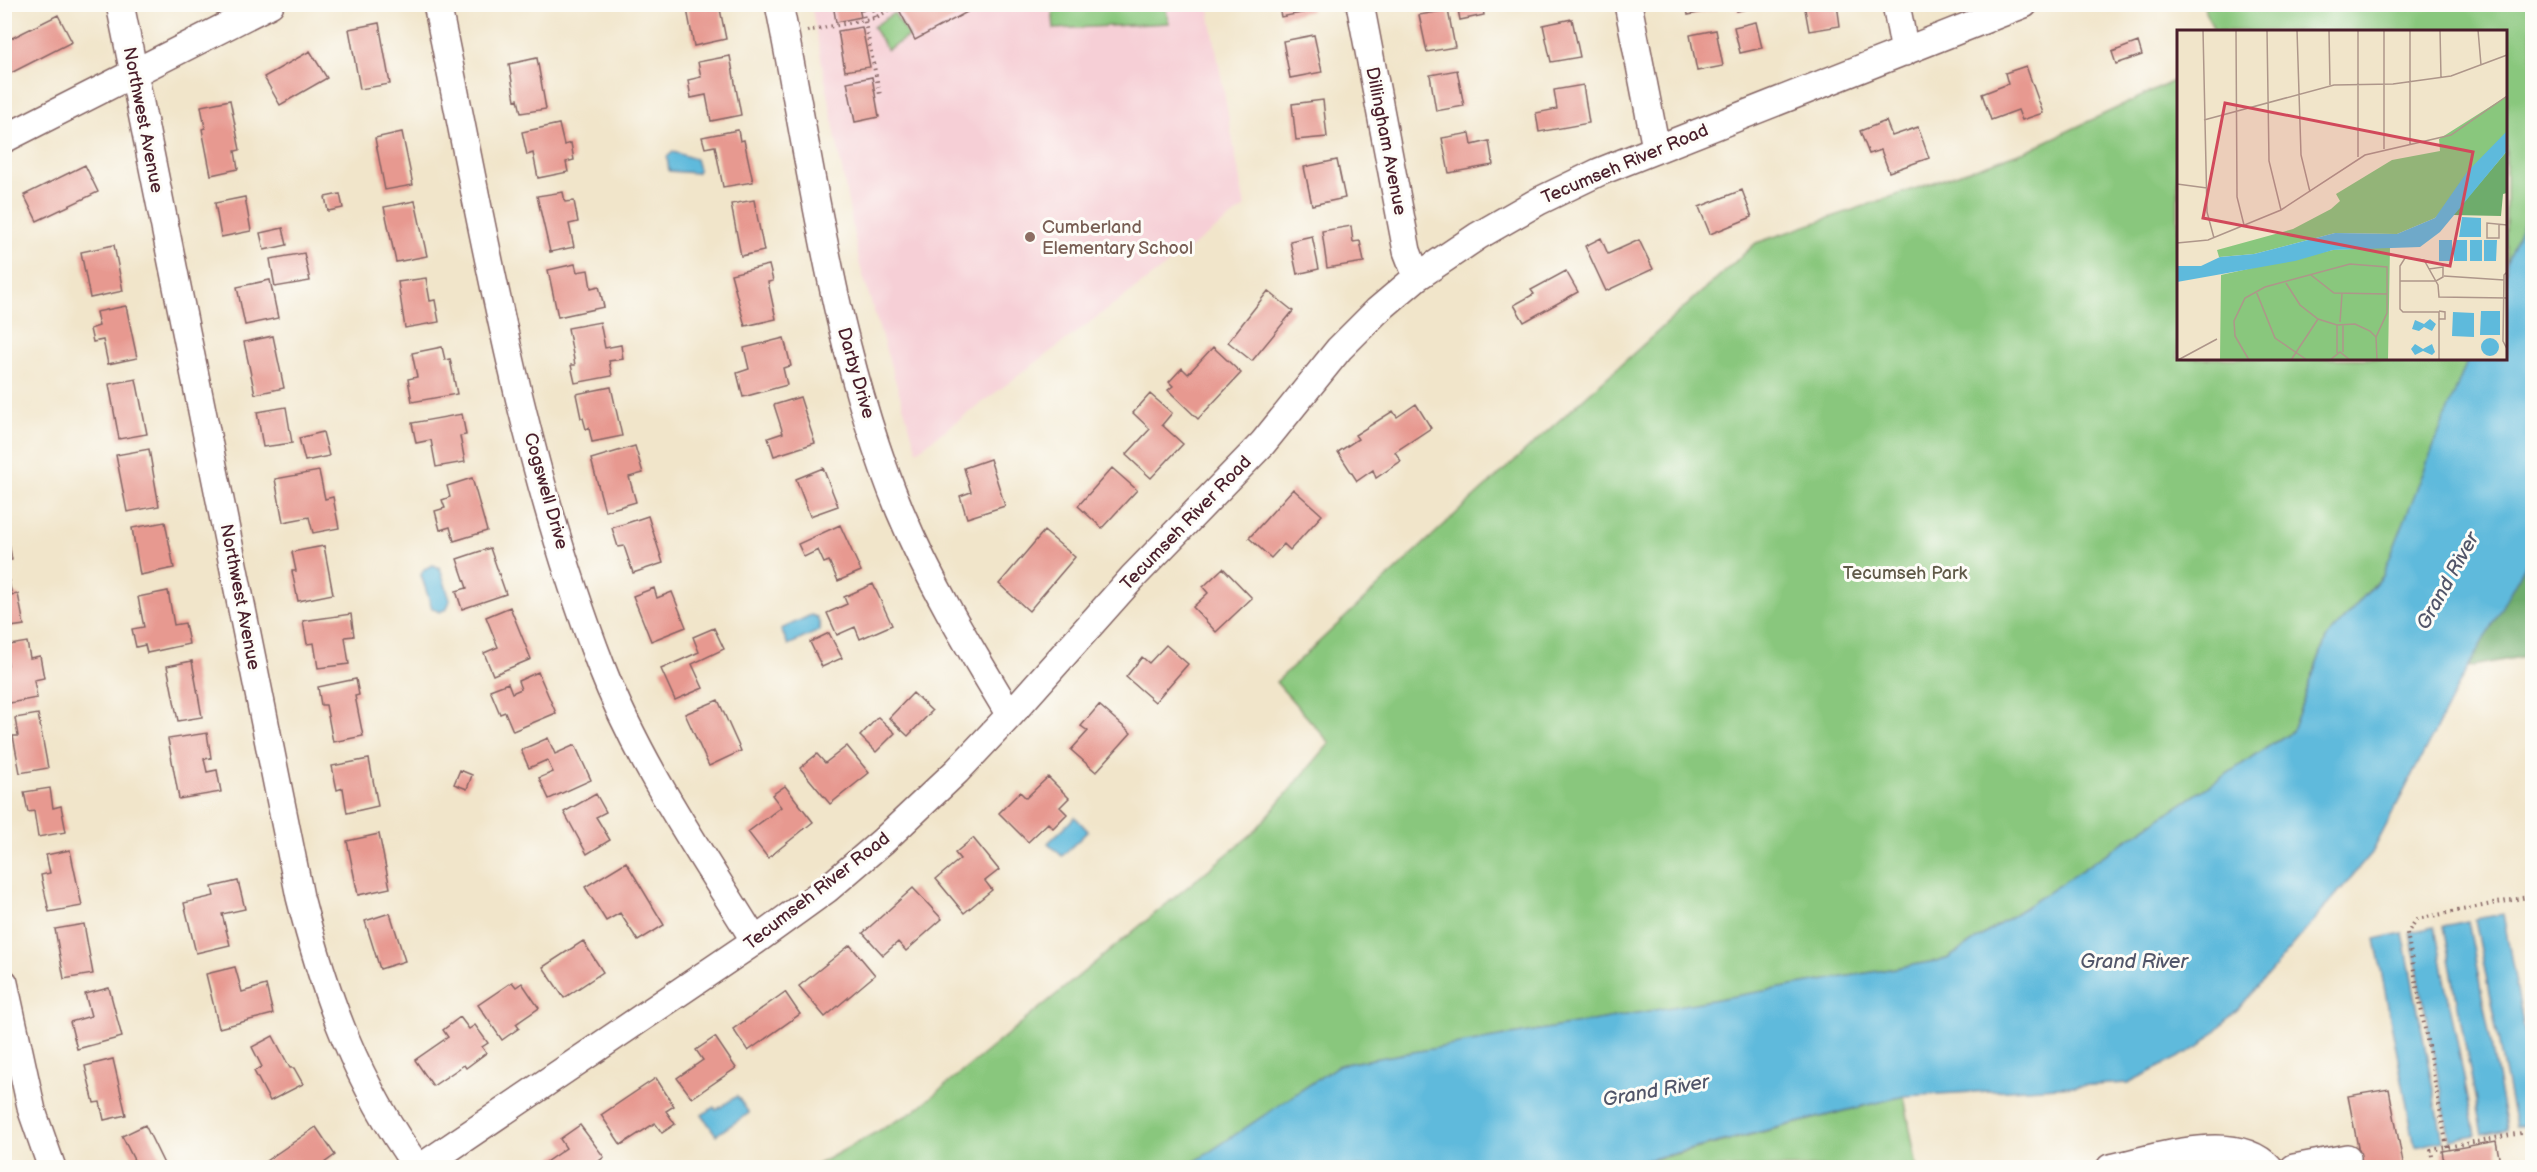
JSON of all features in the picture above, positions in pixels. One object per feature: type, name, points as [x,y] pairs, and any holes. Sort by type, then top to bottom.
[{"type":"street","name":"Northwest Avenue","points":[[120,4],[296,874],[319,971],[340,1032],[367,1088],[419,1167]]},
{"type":"street","points":[[4,139],[270,4]]},
{"type":"street","name":"Cogswell Drive","points":[[438,4],[517,389],[543,486],[576,591],[602,666],[634,738],[677,816],[755,941]]},
{"type":"street","name":"Darby Drive","points":[[779,4],[831,281],[850,358],[873,433],[900,510],[942,602],[1010,715]]},
{"type":"street","name":"Dillingham Avenue","points":[[1360,4],[1407,251],[1417,277]]},
{"type":"street","points":[[1628,4],[1656,148]]},
{"type":"street","points":[[1896,4],[1905,52]]},
{"type":"street","name":"Tecumseh River Road","points":[[419,1167],[755,941],[826,889],[883,842],[957,771],[1132,578],[1263,443],[1339,349],[1377,310],[1417,277],[1539,201],[1656,148],[2024,4]]},
{"type":"street","points":[[4,983],[32,1111],[52,1167]]},
{"type":"street","points":[[2110,1167],[2211,1148],[2238,1149],[2270,1167]]},
{"type":"street","points":[[2294,1167],[2347,1158]]},
{"type":"path","points":[[861,4],[880,95]]},
{"type":"path","points":[[873,4],[875,18]]},
{"type":"path","points":[[785,35],[875,18],[897,5]]},
{"type":"path","points":[[2447,1147],[2407,933],[2417,919],[2532,896]]},
{"type":"path","points":[[2434,1167],[2431,1150],[2532,1131]]},
{"type":"shaded area","name":"Cumberland Elementary School","points":[[811,5],[1208,5],[1245,207],[917,451],[860,266]]},
{"type":"green space","points":[[1052,5],[1165,5],[1169,23],[1054,29]]},
{"type":"green space","points":[[2203,5],[2532,5],[2532,261],[2507,316],[2507,30],[2214,30]]},
{"type":"green space","points":[[894,13],[909,36],[887,50],[873,27]]},
{"type":"green space","name":"Tecumseh Park","points":[[2177,79],[2177,360],[2486,360],[2383,575],[2326,639],[2292,731],[1947,959],[1339,1065],[1187,1167],[811,1168],[913,1112],[1253,833],[1330,743],[1276,682],[1461,509],[1756,243],[2028,150]]},
{"type":"green space","points":[[2532,553],[2532,655],[2468,667]]},
{"type":"green space","points":[[1904,1096],[1917,1167],[1620,1168]]},
{"type":"water","points":[[673,152],[696,159],[699,169],[696,173],[669,171],[667,157]]},
{"type":"water","name":"Grand River","points":[[2532,200],[2532,553],[2468,667],[2372,853],[2240,1007],[2199,1047],[2128,1083],[1904,1096],[1620,1167],[1187,1167],[1339,1065],[1947,959],[2292,731],[2326,639],[2383,575],[2468,360],[2507,360],[2507,261]]},
{"type":"water","points":[[433,565],[440,568],[450,600],[447,609],[439,612],[432,608],[421,575],[424,569]]},
{"type":"water","points":[[811,615],[817,617],[820,625],[819,631],[788,645],[781,629]]},
{"type":"water","points":[[1075,817],[1088,831],[1062,856],[1048,843]]},
{"type":"water","points":[[2503,914],[2532,1071],[2532,1124],[2515,1127],[2475,919]]},
{"type":"water","points":[[2468,921],[2507,1129],[2482,1134],[2443,926]]},
{"type":"water","points":[[2435,927],[2475,1135],[2450,1140],[2410,932]]},
{"type":"water","points":[[2403,933],[2443,1141],[2415,1147],[2375,939]]},
{"type":"water","points":[[737,1096],[749,1113],[716,1135],[702,1115],[714,1107],[716,1110]]},
{"type":"building","points":[[686,4],[719,4],[726,39],[694,46]]},
{"type":"building","points":[[833,4],[858,4],[861,17],[836,22]]},
{"type":"building","points":[[896,4],[976,4],[972,7],[973,9],[915,40]]},
{"type":"building","points":[[1278,4],[1311,4],[1312,11],[1281,17]]},
{"type":"building","points":[[1457,4],[1482,4],[1484,15],[1460,20]]},
{"type":"building","points":[[1686,4],[1717,4],[1718,9],[1688,15]]},
{"type":"building","points":[[1736,4],[1756,4],[1756,7],[1737,11]]},
{"type":"building","points":[[1804,4],[1837,4],[1840,26],[1809,31]]},
{"type":"building","points":[[1448,10],[1455,47],[1427,52],[1419,15]]},
{"type":"building","points":[[58,15],[72,42],[11,73],[4,60],[4,42]]},
{"type":"building","points":[[1572,19],[1580,57],[1551,62],[1543,25]]},
{"type":"building","points":[[1756,22],[1762,48],[1740,53],[1734,27]]},
{"type":"building","points":[[379,23],[390,84],[360,89],[349,29]]},
{"type":"building","points":[[862,27],[870,67],[845,71],[838,31]]},
{"type":"building","points":[[1716,30],[1723,66],[1697,71],[1690,35]]},
{"type":"building","points":[[1314,35],[1322,72],[1290,78],[1283,41]]},
{"type":"building","points":[[2138,42],[2142,55],[2116,64],[2112,52]]},
{"type":"building","points":[[310,51],[327,78],[280,105],[264,77]]},
{"type":"building","points":[[730,56],[741,115],[711,121],[706,95],[691,98],[688,80],[701,77],[698,62]]},
{"type":"building","points":[[537,58],[546,109],[521,113],[518,99],[515,100],[509,64]]},
{"type":"building","points":[[2026,66],[2043,113],[2022,120],[2018,110],[1991,120],[1982,94],[2008,84],[2005,73]]},
{"type":"building","points":[[1457,70],[1464,106],[1436,111],[1430,75]]},
{"type":"building","points":[[872,77],[879,117],[855,122],[847,82]]},
{"type":"building","points":[[1583,85],[1589,123],[1539,132],[1536,113],[1557,109],[1554,90]]},
{"type":"building","points":[[230,100],[240,150],[235,151],[238,169],[211,175],[202,129],[205,128],[201,106]]},
{"type":"building","points":[[1323,100],[1327,137],[1296,140],[1292,104]]},
{"type":"building","points":[[1886,121],[1892,136],[1918,127],[1929,158],[1889,172],[1881,150],[1869,154],[1860,131]]},
{"type":"building","points":[[559,124],[564,145],[571,143],[574,160],[566,162],[568,172],[538,178],[533,153],[527,155],[522,132]]},
{"type":"building","points":[[738,130],[740,141],[744,140],[753,182],[723,187],[715,146],[705,148],[702,137]]},
{"type":"building","points":[[402,132],[413,185],[385,190],[375,138]]},
{"type":"building","points":[[1470,133],[1472,145],[1489,141],[1493,165],[1449,173],[1442,138]]},
{"type":"building","points":[[1337,160],[1345,198],[1312,205],[1304,167]]},
{"type":"building","points":[[85,165],[98,192],[37,221],[24,195]]},
{"type":"building","points":[[1742,190],[1752,217],[1710,234],[1699,207]]},
{"type":"building","points":[[563,192],[565,202],[574,201],[578,222],[569,224],[574,247],[550,252],[537,196]]},
{"type":"building","points":[[340,194],[343,208],[328,211],[325,197]]},
{"type":"building","points":[[245,197],[251,231],[221,237],[215,203]]},
{"type":"building","points":[[754,200],[764,251],[741,256],[731,204]]},
{"type":"building","points":[[415,201],[427,256],[396,262],[384,207]]},
{"type":"building","points":[[1351,226],[1353,242],[1360,241],[1364,262],[1327,268],[1322,231]]},
{"type":"building","points":[[283,228],[287,245],[264,250],[260,233]]},
{"type":"building","points":[[1312,236],[1319,269],[1297,274],[1290,241]]},
{"type":"building","points":[[1601,238],[1608,254],[1639,240],[1653,269],[1606,291],[1585,246]]},
{"type":"building","points":[[114,245],[123,291],[90,298],[81,252]]},
{"type":"building","points":[[304,253],[310,281],[275,287],[270,259]]},
{"type":"building","points":[[575,264],[577,272],[588,270],[591,288],[599,286],[604,307],[558,317],[548,270]]},
{"type":"building","points":[[769,265],[773,281],[768,282],[776,319],[745,326],[731,274]]},
{"type":"building","points":[[1566,271],[1578,292],[1524,322],[1514,305],[1534,294],[1531,290]]},
{"type":"building","points":[[426,278],[430,301],[435,300],[439,322],[405,328],[398,282]]},
{"type":"building","points":[[270,280],[278,318],[245,325],[237,287]]},
{"type":"building","points":[[1268,291],[1293,311],[1252,361],[1228,342]]},
{"type":"building","points":[[126,306],[137,358],[108,364],[103,340],[93,342],[90,329],[99,326],[96,312]]},
{"type":"building","points":[[600,322],[605,348],[621,345],[623,359],[609,361],[612,376],[575,383],[571,365],[575,365],[568,328]]},
{"type":"building","points":[[273,336],[284,388],[255,394],[244,342]]},
{"type":"building","points":[[784,338],[791,366],[783,368],[787,385],[743,397],[737,373],[749,369],[744,348]]},
{"type":"building","points":[[442,347],[445,360],[450,359],[457,394],[412,402],[408,379],[417,377],[412,353]]},
{"type":"building","points":[[1213,347],[1241,373],[1198,419],[1168,390],[1173,386],[1169,382],[1182,368],[1188,374]]},
{"type":"building","points":[[136,379],[147,434],[119,439],[109,384]]},
{"type":"building","points":[[611,387],[622,436],[592,442],[589,428],[586,429],[583,418],[581,418],[576,394]]},
{"type":"building","points":[[1150,394],[1172,413],[1162,425],[1183,444],[1151,478],[1126,455],[1150,429],[1133,413]]},
{"type":"building","points":[[800,397],[815,443],[774,456],[768,438],[783,433],[774,405]]},
{"type":"building","points":[[1416,404],[1431,428],[1395,452],[1401,461],[1376,478],[1373,470],[1357,481],[1338,452],[1358,439],[1355,435],[1393,411],[1397,417]]},
{"type":"building","points":[[286,407],[292,443],[263,447],[257,412]]},
{"type":"building","points":[[462,414],[466,435],[460,436],[465,462],[436,467],[431,440],[416,443],[412,423]]},
{"type":"building","points":[[323,432],[329,456],[305,461],[299,438]]},
{"type":"building","points":[[635,446],[643,473],[629,477],[636,502],[605,511],[591,459]]},
{"type":"building","points":[[149,449],[159,506],[127,512],[116,455]]},
{"type":"building","points":[[990,459],[1005,506],[967,518],[960,496],[971,492],[964,468]]},
{"type":"building","points":[[823,468],[838,506],[810,516],[796,479]]},
{"type":"building","points":[[1112,468],[1137,490],[1102,528],[1078,506]]},
{"type":"building","points":[[319,471],[325,499],[333,497],[339,528],[313,533],[309,517],[283,522],[275,479]]},
{"type":"building","points":[[472,478],[487,531],[454,541],[450,527],[440,530],[435,511],[445,508],[442,500],[450,497],[447,486]]},
{"type":"building","points":[[1293,489],[1322,515],[1290,550],[1284,544],[1271,558],[1249,538]]},
{"type":"building","points":[[648,516],[663,563],[633,573],[624,546],[618,547],[612,528]]},
{"type":"building","points":[[165,522],[174,568],[140,575],[132,528]]},
{"type":"building","points":[[6,525],[12,560],[4,562],[4,526]]},
{"type":"building","points":[[840,525],[861,571],[838,581],[829,561],[824,563],[818,550],[804,557],[798,544]]},
{"type":"building","points":[[1044,531],[1075,557],[1029,611],[999,584]]},
{"type":"building","points":[[324,546],[333,594],[298,601],[292,571],[296,571],[292,552]]},
{"type":"building","points":[[490,548],[506,594],[462,609],[456,591],[467,588],[457,559]]},
{"type":"building","points":[[1223,568],[1252,598],[1216,632],[1193,607],[1208,593],[1203,587]]},
{"type":"building","points":[[8,577],[12,595],[18,594],[24,625],[4,628],[4,578]]},
{"type":"building","points":[[873,584],[892,625],[860,639],[855,627],[837,635],[827,613],[847,604],[844,597]]},
{"type":"building","points":[[654,588],[657,598],[672,592],[686,627],[651,641],[633,596]]},
{"type":"building","points":[[168,591],[174,625],[185,623],[189,644],[147,653],[145,645],[136,647],[132,629],[144,627],[138,597]]},
{"type":"building","points":[[510,607],[531,659],[493,675],[484,653],[498,647],[486,617]]},
{"type":"building","points":[[351,614],[354,636],[345,637],[349,664],[318,668],[314,643],[307,644],[303,621]]},
{"type":"building","points":[[714,628],[724,649],[692,664],[703,688],[675,700],[661,669],[699,652],[693,637]]},
{"type":"building","points":[[829,633],[842,658],[822,667],[810,642]]},
{"type":"building","points":[[27,642],[30,658],[40,656],[44,678],[34,680],[37,698],[4,704],[4,666],[8,665],[4,646]]},
{"type":"building","points":[[1166,645],[1188,664],[1155,702],[1126,677],[1142,657],[1149,663]]},
{"type":"building","points":[[192,661],[202,717],[178,721],[167,666]]},
{"type":"building","points":[[538,672],[556,713],[513,731],[505,712],[500,714],[490,690],[508,683],[512,693],[521,689],[518,681]]},
{"type":"building","points":[[356,679],[359,695],[355,696],[363,736],[333,742],[326,705],[321,705],[318,687]]},
{"type":"building","points":[[913,693],[932,711],[908,736],[889,718]]},
{"type":"building","points":[[718,700],[741,751],[709,766],[685,714]]},
{"type":"building","points":[[1099,705],[1131,733],[1096,772],[1071,750],[1088,731],[1081,726]]},
{"type":"building","points":[[38,714],[48,768],[20,773],[13,736],[18,736],[15,718]]},
{"type":"building","points":[[878,717],[895,733],[876,752],[860,736]]},
{"type":"building","points":[[207,733],[211,758],[204,759],[207,772],[217,770],[221,792],[179,799],[168,739]]},
{"type":"building","points":[[548,738],[555,754],[575,745],[591,780],[549,799],[539,778],[553,772],[547,760],[529,768],[521,750]]},
{"type":"building","points":[[847,746],[869,773],[830,804],[800,768],[817,754],[825,763]]},
{"type":"building","points":[[369,759],[378,806],[347,813],[343,788],[337,790],[332,766]]},
{"type":"building","points":[[460,770],[472,775],[467,789],[454,784]]},
{"type":"building","points":[[1048,777],[1069,798],[1060,807],[1067,814],[1053,828],[1048,823],[1028,842],[999,813],[1020,792],[1026,798]]},
{"type":"building","points":[[785,786],[813,822],[768,858],[748,832],[781,807],[772,795]]},
{"type":"building","points":[[50,788],[53,808],[61,806],[66,832],[38,837],[34,811],[28,812],[24,792]]},
{"type":"building","points":[[596,794],[606,812],[596,817],[610,840],[587,854],[564,812]]},
{"type":"building","points":[[379,834],[390,888],[358,895],[347,841]]},
{"type":"building","points":[[973,838],[999,870],[985,881],[992,890],[964,913],[936,879],[960,859],[955,853]]},
{"type":"building","points":[[70,850],[82,906],[49,912],[41,875],[50,873],[46,855]]},
{"type":"building","points":[[626,862],[664,925],[638,941],[620,913],[606,921],[585,887]]},
{"type":"building","points":[[238,881],[245,909],[222,914],[230,945],[196,953],[184,903],[214,896],[212,887]]},
{"type":"building","points":[[913,888],[942,919],[906,951],[898,942],[883,955],[863,933]]},
{"type":"building","points":[[390,913],[405,961],[380,969],[365,921]]},
{"type":"building","points":[[84,924],[93,974],[64,979],[55,929]]},
{"type":"building","points":[[583,941],[603,972],[564,998],[543,967]]},
{"type":"building","points":[[850,945],[875,975],[825,1017],[799,986]]},
{"type":"building","points":[[235,967],[242,992],[266,985],[273,1014],[219,1028],[206,974]]},
{"type":"building","points":[[512,982],[516,987],[522,983],[539,1008],[516,1024],[519,1028],[502,1040],[478,1005]]},
{"type":"building","points":[[109,988],[122,1037],[77,1049],[70,1022],[91,1016],[85,994]]},
{"type":"building","points":[[785,992],[800,1014],[748,1051],[733,1029]]},
{"type":"building","points":[[460,1017],[469,1029],[475,1025],[488,1043],[482,1047],[486,1053],[466,1068],[464,1065],[433,1086],[415,1060],[448,1037],[443,1030]]},
{"type":"building","points":[[273,1036],[290,1068],[294,1068],[303,1084],[270,1101],[254,1071],[262,1067],[252,1047]]},
{"type":"building","points":[[715,1037],[736,1068],[692,1098],[677,1078],[703,1060],[696,1050]]},
{"type":"building","points":[[113,1059],[126,1115],[104,1120],[100,1102],[94,1103],[85,1066]]},
{"type":"building","points":[[656,1078],[674,1106],[666,1111],[675,1124],[662,1133],[655,1123],[621,1145],[601,1115]]},
{"type":"building","points":[[2389,1089],[2404,1168],[2362,1168],[2348,1096]]},
{"type":"building","points":[[145,1125],[166,1168],[123,1168],[135,1162],[122,1136]]},
{"type":"building","points":[[580,1125],[604,1157],[590,1168],[545,1168],[543,1164],[566,1148],[560,1139]]},
{"type":"building","points":[[316,1127],[335,1155],[317,1168],[261,1168],[260,1165]]},
{"type":"building","points":[[2496,1141],[2501,1168],[2445,1168],[2442,1151]]},
{"type":"place","name":"Cumberland Elementary School","points":[[1030,237]]}]
